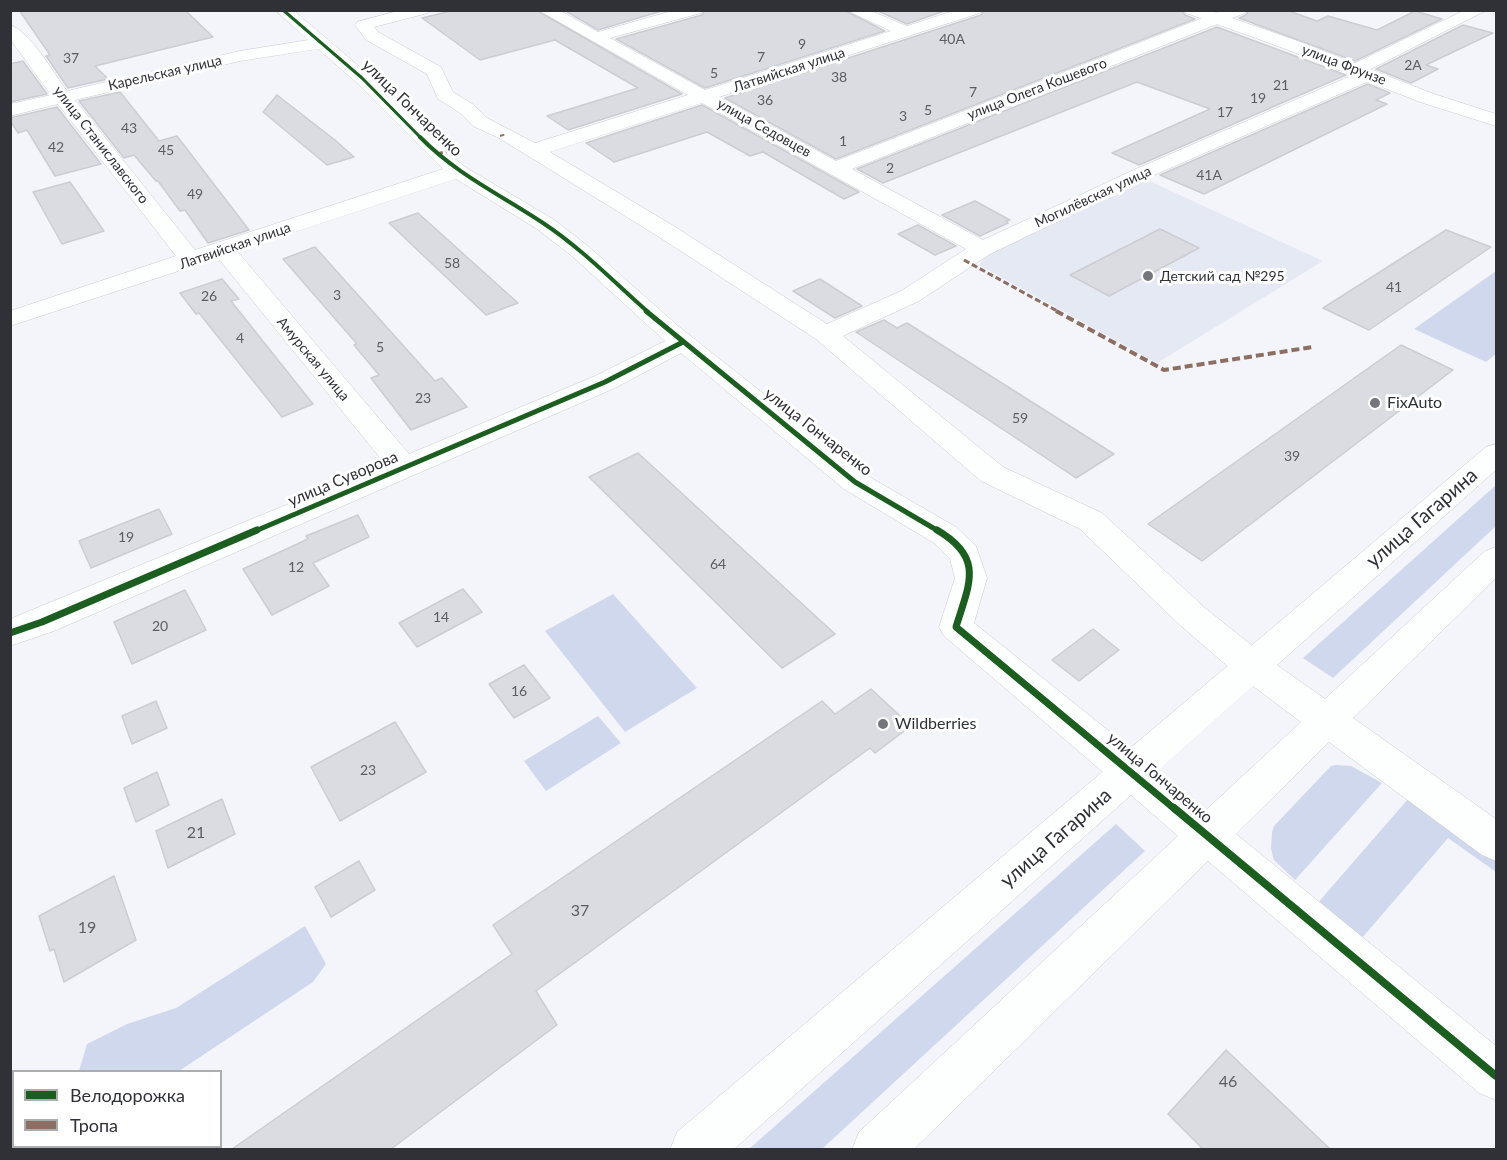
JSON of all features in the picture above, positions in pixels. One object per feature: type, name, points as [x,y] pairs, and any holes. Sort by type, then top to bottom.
[{"type":"street","name":"улица Гончаренко","points":[[283,10],[362,78],[437,154],[458,171],[545,224],[572,244],[683,342],[855,482],[945,535],[965,554],[971,578],[956,627],[1497,1076]]},
{"type":"street","name":"улица Гончаренко","points":[[422,10],[363,25],[372,36],[435,71],[445,95],[467,109],[480,122],[535,150],[825,334],[992,474],[1090,521],[1193,617],[1252,666],[1497,842]]},
{"type":"street","name":"улица Седовцев","points":[[546,10],[982,249]]},
{"type":"street","points":[[597,37],[695,10]]},
{"type":"street","points":[[854,10],[907,32]]},
{"type":"street","name":"Латвийская улица","points":[[535,150],[974,10]]},
{"type":"street","name":"улица Фрунзе","points":[[1192,10],[1427,98],[1497,120]]},
{"type":"street","name":"улица Олега Кошевого","points":[[836,168],[1239,10]]},
{"type":"street","name":"Могилёвская улица","points":[[825,334],[910,296],[982,249],[1362,72],[1479,10]]},
{"type":"street","name":"улица Станиславского","points":[[10,30],[20,39],[63,98],[191,260]]},
{"type":"street","name":"Карельская улица","points":[[10,110],[240,56],[322,43]]},
{"type":"street","name":"Латвийская улица","points":[[10,319],[458,171]]},
{"type":"street","name":"Амурская улица","points":[[223,249],[404,468]]},
{"type":"street","name":"улица Суворова","points":[[10,633],[53,618],[605,382],[683,342]]},
{"type":"street","name":"улица Гагарина","points":[[695,1149],[1497,454]]},
{"type":"street","points":[[877,1149],[1497,559]]},
{"type":"shaded area","name":"Детский сад №295","points":[[1145,179],[1323,261],[1157,363],[979,265],[991,250]]},
{"type":"shaded area","points":[[1496,271],[1496,354],[1486,362],[1414,329]]},
{"type":"shaded area","points":[[1496,485],[1496,526],[1333,678],[1303,658]]},
{"type":"shaded area","points":[[613,594],[697,688],[625,732],[545,631]]},
{"type":"shaded area","points":[[598,716],[621,743],[546,791],[524,761]]},
{"type":"shaded area","points":[[1331,766],[1351,766],[1382,783],[1295,880],[1274,860],[1271,849],[1274,826]]},
{"type":"shaded area","points":[[1408,799],[1496,861],[1496,872],[1448,838],[1362,938],[1496,1049],[1496,1054],[1316,905]]},
{"type":"shaded area","points":[[1116,824],[1145,851],[822,1149],[749,1149]]},
{"type":"shaded area","points":[[305,926],[326,964],[313,982],[181,1070],[79,1070],[87,1044],[127,1024],[176,1008]]},
{"type":"building","points":[[19,10],[185,10],[213,37],[95,66],[108,79],[68,88],[46,56],[50,55]]},
{"type":"building","points":[[455,10],[536,10],[682,94],[568,130],[547,116],[638,88],[555,40],[480,60],[422,18]]},
{"type":"building","points":[[564,10],[665,10],[598,30]]},
{"type":"building","points":[[705,10],[844,10],[885,31],[705,88],[616,39],[702,15]]},
{"type":"building","points":[[876,10],[947,10],[907,24]]},
{"type":"building","points":[[984,10],[1182,10],[1185,15],[1195,19],[836,159],[725,98],[981,15]]},
{"type":"building","points":[[1249,10],[1286,10],[1317,21],[1328,16],[1377,30],[1415,11],[1442,19],[1355,61],[1239,18],[1246,15]]},
{"type":"building","points":[[1463,25],[1493,33],[1426,65],[1438,69],[1411,83],[1376,69]]},
{"type":"building","points":[[1217,27],[1346,75],[1139,165],[1112,153],[1210,109],[1137,82],[883,183],[857,169]]},
{"type":"building","points":[[23,61],[47,94],[10,102],[10,64]]},
{"type":"building","points":[[1368,84],[1390,93],[1376,100],[1387,104],[1204,194],[1160,175]]},
{"type":"building","points":[[120,92],[159,141],[177,136],[249,230],[208,243],[185,210],[180,211],[158,181],[134,155],[124,158],[79,101]]},
{"type":"building","points":[[277,95],[354,157],[327,165],[263,112]]},
{"type":"building","points":[[702,105],[859,192],[844,199],[763,152],[750,156],[707,132],[614,162],[586,143]]},
{"type":"building","points":[[57,107],[101,164],[55,176],[27,130],[18,133],[10,120],[10,118]]},
{"type":"building","points":[[70,182],[104,231],[62,244],[33,192]]},
{"type":"building","points":[[975,201],[1010,220],[980,236],[942,215]]},
{"type":"building","points":[[418,213],[518,303],[486,315],[389,223]]},
{"type":"building","points":[[918,225],[956,246],[935,255],[898,234]]},
{"type":"building","points":[[1160,229],[1199,248],[1109,296],[1070,275]]},
{"type":"building","points":[[1446,230],[1491,247],[1369,330],[1323,308]]},
{"type":"building","points":[[315,247],[435,381],[442,378],[467,407],[411,430],[371,378],[379,375],[354,345],[357,344],[283,259]]},
{"type":"building","points":[[222,279],[239,299],[231,301],[313,404],[282,417],[199,313],[196,314],[180,293]]},
{"type":"building","points":[[820,279],[862,306],[835,318],[793,291]]},
{"type":"building","points":[[884,320],[897,328],[907,323],[1114,454],[1076,478],[856,332]]},
{"type":"building","points":[[1401,345],[1453,370],[1202,561],[1148,524]]},
{"type":"building","points":[[638,453],[835,634],[782,668],[589,477]]},
{"type":"building","points":[[159,509],[172,534],[91,568],[79,541]]},
{"type":"building","points":[[358,515],[369,537],[313,563],[329,586],[272,615],[243,569],[308,539],[306,536]]},
{"type":"building","points":[[463,589],[482,612],[417,647],[399,623]]},
{"type":"building","points":[[185,590],[206,630],[132,664],[114,622]]},
{"type":"building","points":[[1093,629],[1119,650],[1079,681],[1052,660]]},
{"type":"building","points":[[524,665],[550,698],[514,718],[489,684]]},
{"type":"building","points":[[871,689],[911,726],[875,753],[870,748],[536,991],[557,1025],[391,1149],[232,1149],[512,954],[493,925],[822,701],[835,714]]},
{"type":"building","points":[[156,701],[167,728],[132,744],[122,716]]},
{"type":"building","points":[[395,722],[426,772],[340,821],[311,767]]},
{"type":"building","points":[[157,772],[169,805],[136,822],[124,788]]},
{"type":"building","points":[[222,799],[235,834],[168,868],[156,831]]},
{"type":"building","points":[[359,861],[375,890],[331,917],[315,887]]},
{"type":"building","points":[[114,876],[136,940],[64,982],[54,949],[50,951],[39,916]]},
{"type":"building","points":[[1226,1050],[1330,1149],[1203,1149],[1168,1114]]},
{"type":"marked path","points":[[500,136],[506,134]]},
{"type":"marked path","points":[[437,154],[456,149]]},
{"type":"marked path","points":[[964,260],[1164,370],[1313,347]]},
{"type":"cycle path","points":[[283,10],[362,78],[437,154],[458,171],[545,224],[580,251],[669,331],[855,482],[945,535],[965,554],[971,578],[956,627],[1496,1076]]},
{"type":"cycle path","points":[[10,633],[42,622],[605,382],[683,342]]},
{"type":"place","name":"Детский сад №295","points":[[1148,276]]},
{"type":"place","name":"FixAuto","points":[[1375,403]]},
{"type":"place","name":"Wildberries","points":[[883,724]]}]
